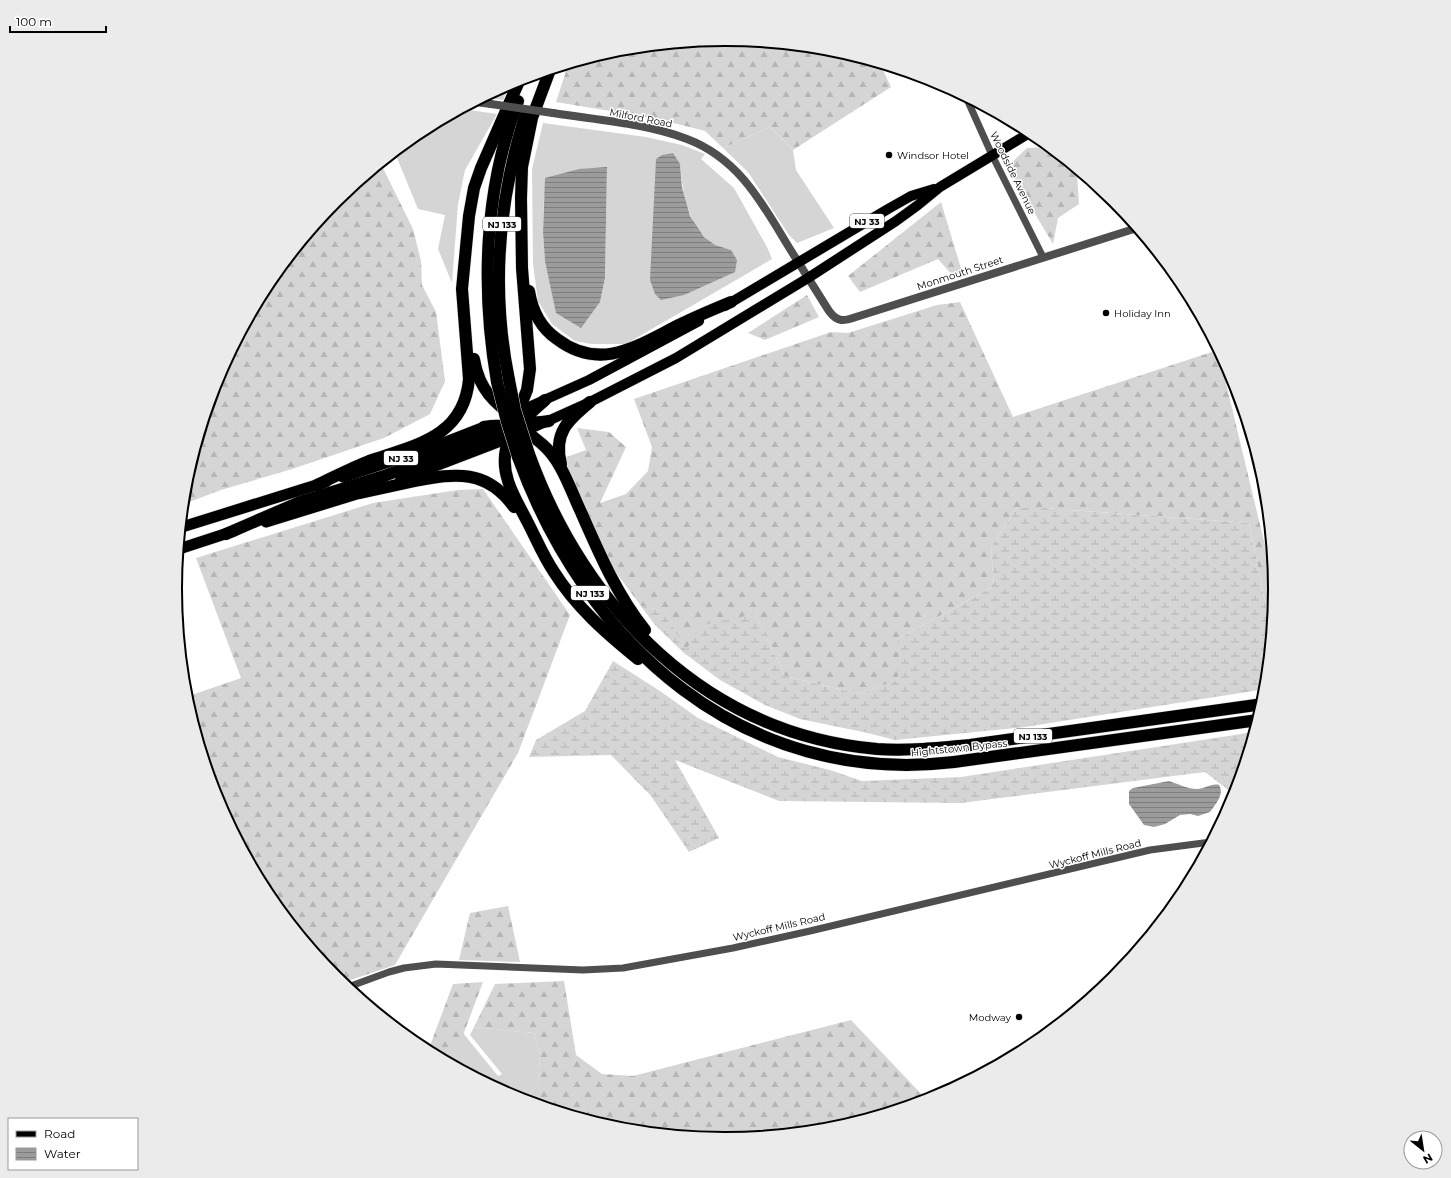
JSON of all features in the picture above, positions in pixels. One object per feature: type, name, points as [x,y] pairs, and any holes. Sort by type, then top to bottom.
[{"type":"highway","points":[[540,548],[508,482],[505,458],[506,448],[518,421],[527,390],[530,369],[522,282],[522,167],[529,131],[548,76]]},
{"type":"highway","name":"Hightstown Bypass","points":[[538,80],[526,112],[513,158],[501,230],[499,281],[503,381],[507,422],[565,533],[588,570],[624,618],[651,646],[700,686],[740,710],[761,720],[816,738],[878,749],[901,750],[970,745],[1256,705]]},
{"type":"highway","name":"Hightstown Bypass","points":[[503,381],[490,340],[487,300],[487,270],[490,227],[496,180],[506,136],[524,85]]},
{"type":"highway","points":[[317,485],[367,462],[428,440],[446,429],[460,412],[467,394],[469,379],[462,289],[469,216],[477,179],[516,88]]},
{"type":"highway","points":[[521,198],[528,286],[531,301],[536,314],[544,327],[555,338],[567,346],[591,354],[623,352],[637,347],[681,323],[731,302]]},
{"type":"highway","points":[[466,256],[469,322],[477,373],[482,385],[489,395],[547,448],[556,459],[600,555],[632,612],[653,640],[700,686]]},
{"type":"highway","points":[[226,534],[300,502],[405,468],[494,434],[518,421],[545,400]]},
{"type":"highway","points":[[563,472],[558,454],[560,435],[569,420],[590,402]]},
{"type":"highway","points":[[484,427],[518,421],[548,421]]},
{"type":"highway","name":"NJ 33","points":[[186,526],[390,462],[484,427]]},
{"type":"highway","name":"Hightstown Bypass","points":[[524,455],[534,497],[547,524],[565,556],[589,592],[612,622],[642,654],[699,702],[750,731],[794,748],[861,763],[896,766],[930,765],[1252,721]]},
{"type":"highway","points":[[360,492],[443,476],[464,475],[476,478],[494,486],[508,499],[566,590],[596,624],[669,686],[699,702]]},
{"type":"highway","name":"NJ 33","points":[[185,547],[360,492]]},
{"type":"main road","name":"NJ 33","points":[[548,421],[590,402],[676,358],[808,278],[896,221],[940,187],[1024,136]]},
{"type":"main road","name":"NJ 33","points":[[545,400],[630,359],[671,337],[911,196],[940,187]]},
{"type":"main road","name":"NJ 33","points":[[360,492],[441,465],[510,438]]},
{"type":"street","name":"Milford Road","points":[[483,103],[659,130],[688,139],[706,148],[731,166],[752,189],[808,278]]},
{"type":"street","name":"Woodside Avenue","points":[[969,104],[992,155],[1043,257]]},
{"type":"street","name":"Monmouth Street","points":[[808,278],[834,316],[840,320],[846,320],[1132,229]]},
{"type":"street","name":"Wyckoff Mills Road","points":[[354,985],[388,972],[431,964],[583,970],[623,968],[733,948],[810,931],[1150,850],[1206,843]]},
{"type":"green space","points":[[690,47],[761,47],[831,56],[883,70],[891,87],[793,150],[770,127],[723,148],[705,131],[658,119],[556,102],[566,71],[620,56]]},
{"type":"green space","points":[[506,92],[503,100],[492,99]]},
{"type":"green space","points":[[470,110],[497,114],[465,170],[458,204],[452,283],[438,249],[445,215],[418,209],[397,157],[424,138]]},
{"type":"green space","points":[[543,123],[646,137],[682,145],[705,154],[701,159],[734,188],[767,247],[772,259],[626,344],[591,344],[575,341],[552,324],[538,301],[533,264],[532,169]],"holes":[[[680,164],[685,197],[697,228],[704,237],[713,244],[731,250],[650,280]],[[607,167],[605,278],[600,302],[592,311],[545,261],[543,232],[544,196]]]},
{"type":"green space","points":[[770,127],[793,150],[796,170],[834,228],[797,243],[789,235],[748,172],[723,148]]},
{"type":"green space","points":[[1041,147],[1077,175],[1079,204],[1058,218],[1053,244],[1010,172],[1010,164],[1027,148]]},
{"type":"green space","points":[[383,168],[413,229],[421,261],[422,285],[436,312],[445,381],[430,414],[384,438],[292,469],[221,490],[190,502],[201,448],[211,414],[238,349],[255,317],[295,258],[317,231],[342,205]]},
{"type":"green space","points":[[941,202],[963,275],[953,276],[938,259],[860,292],[848,276]]},
{"type":"green space","points":[[807,295],[819,317],[765,340],[748,333]]},
{"type":"green space","points":[[960,302],[1013,417],[1214,351],[1224,373],[1267,554],[1267,613],[1249,523],[1043,508],[1017,508],[991,547],[994,586],[898,639],[899,680],[859,694],[785,676],[755,614],[686,651],[664,611],[641,606],[609,563],[561,459],[586,450],[577,428],[609,432],[626,447],[600,503],[626,494],[648,471],[652,447],[634,399],[831,332],[848,333],[937,305]]},
{"type":"green space","points":[[483,489],[570,615],[518,753],[395,965],[350,980],[317,947],[274,891],[237,826],[211,764],[193,695],[241,678],[196,558],[373,503],[458,490]]},
{"type":"green space","points":[[1017,508],[1043,508],[1249,523],[1267,613],[1264,660],[1259,690],[1025,727],[895,740],[800,719],[765,705],[720,680],[684,653],[655,625],[641,606],[664,611],[686,650],[702,625],[755,614],[785,676],[859,694],[898,680],[898,639],[994,586],[991,547]]},
{"type":"green space","points":[[613,661],[660,691],[698,718],[778,757],[830,770],[862,781],[961,777],[1249,733],[1240,764],[1229,791],[1205,772],[961,803],[779,801],[675,760],[719,838],[689,852],[651,796],[611,755],[529,757],[536,740],[585,711]]},
{"type":"green space","points":[[508,906],[520,962],[459,960],[470,913]]},
{"type":"green space","points":[[564,981],[576,1055],[602,1074],[633,1076],[851,1020],[922,1095],[900,1103],[831,1122],[761,1131],[690,1131],[620,1122],[585,1113],[529,1095],[538,1084],[540,1054],[534,1033],[474,1027],[495,984]]},
{"type":"green space","points":[[483,982],[462,1038],[451,1057],[431,1044],[453,984]]},
{"type":"green space","points":[[474,1027],[534,1033],[540,1054],[538,1084],[529,1095],[485,1076],[451,1057],[463,1033],[498,1076],[502,1074],[470,1035]]},
{"type":"water","points":[[673,153],[680,164],[682,187],[690,216],[704,237],[715,245],[731,250],[737,260],[735,272],[684,295],[661,300],[655,294],[650,280],[656,159],[662,155]]},
{"type":"water","points":[[607,167],[605,278],[600,302],[581,328],[556,313],[545,261],[543,232],[545,178],[579,169]]},
{"type":"water","points":[[1169,781],[1194,789],[1219,785],[1221,788],[1220,796],[1210,812],[1198,816],[1190,814],[1180,815],[1165,824],[1154,827],[1144,825],[1129,804],[1129,791],[1133,788]]},
{"type":"place","name":"Windsor Hotel","points":[[889,155]]},
{"type":"place","name":"Holiday Inn","points":[[1106,313]]},
{"type":"place","name":"Modway","points":[[1019,1017]]}]
